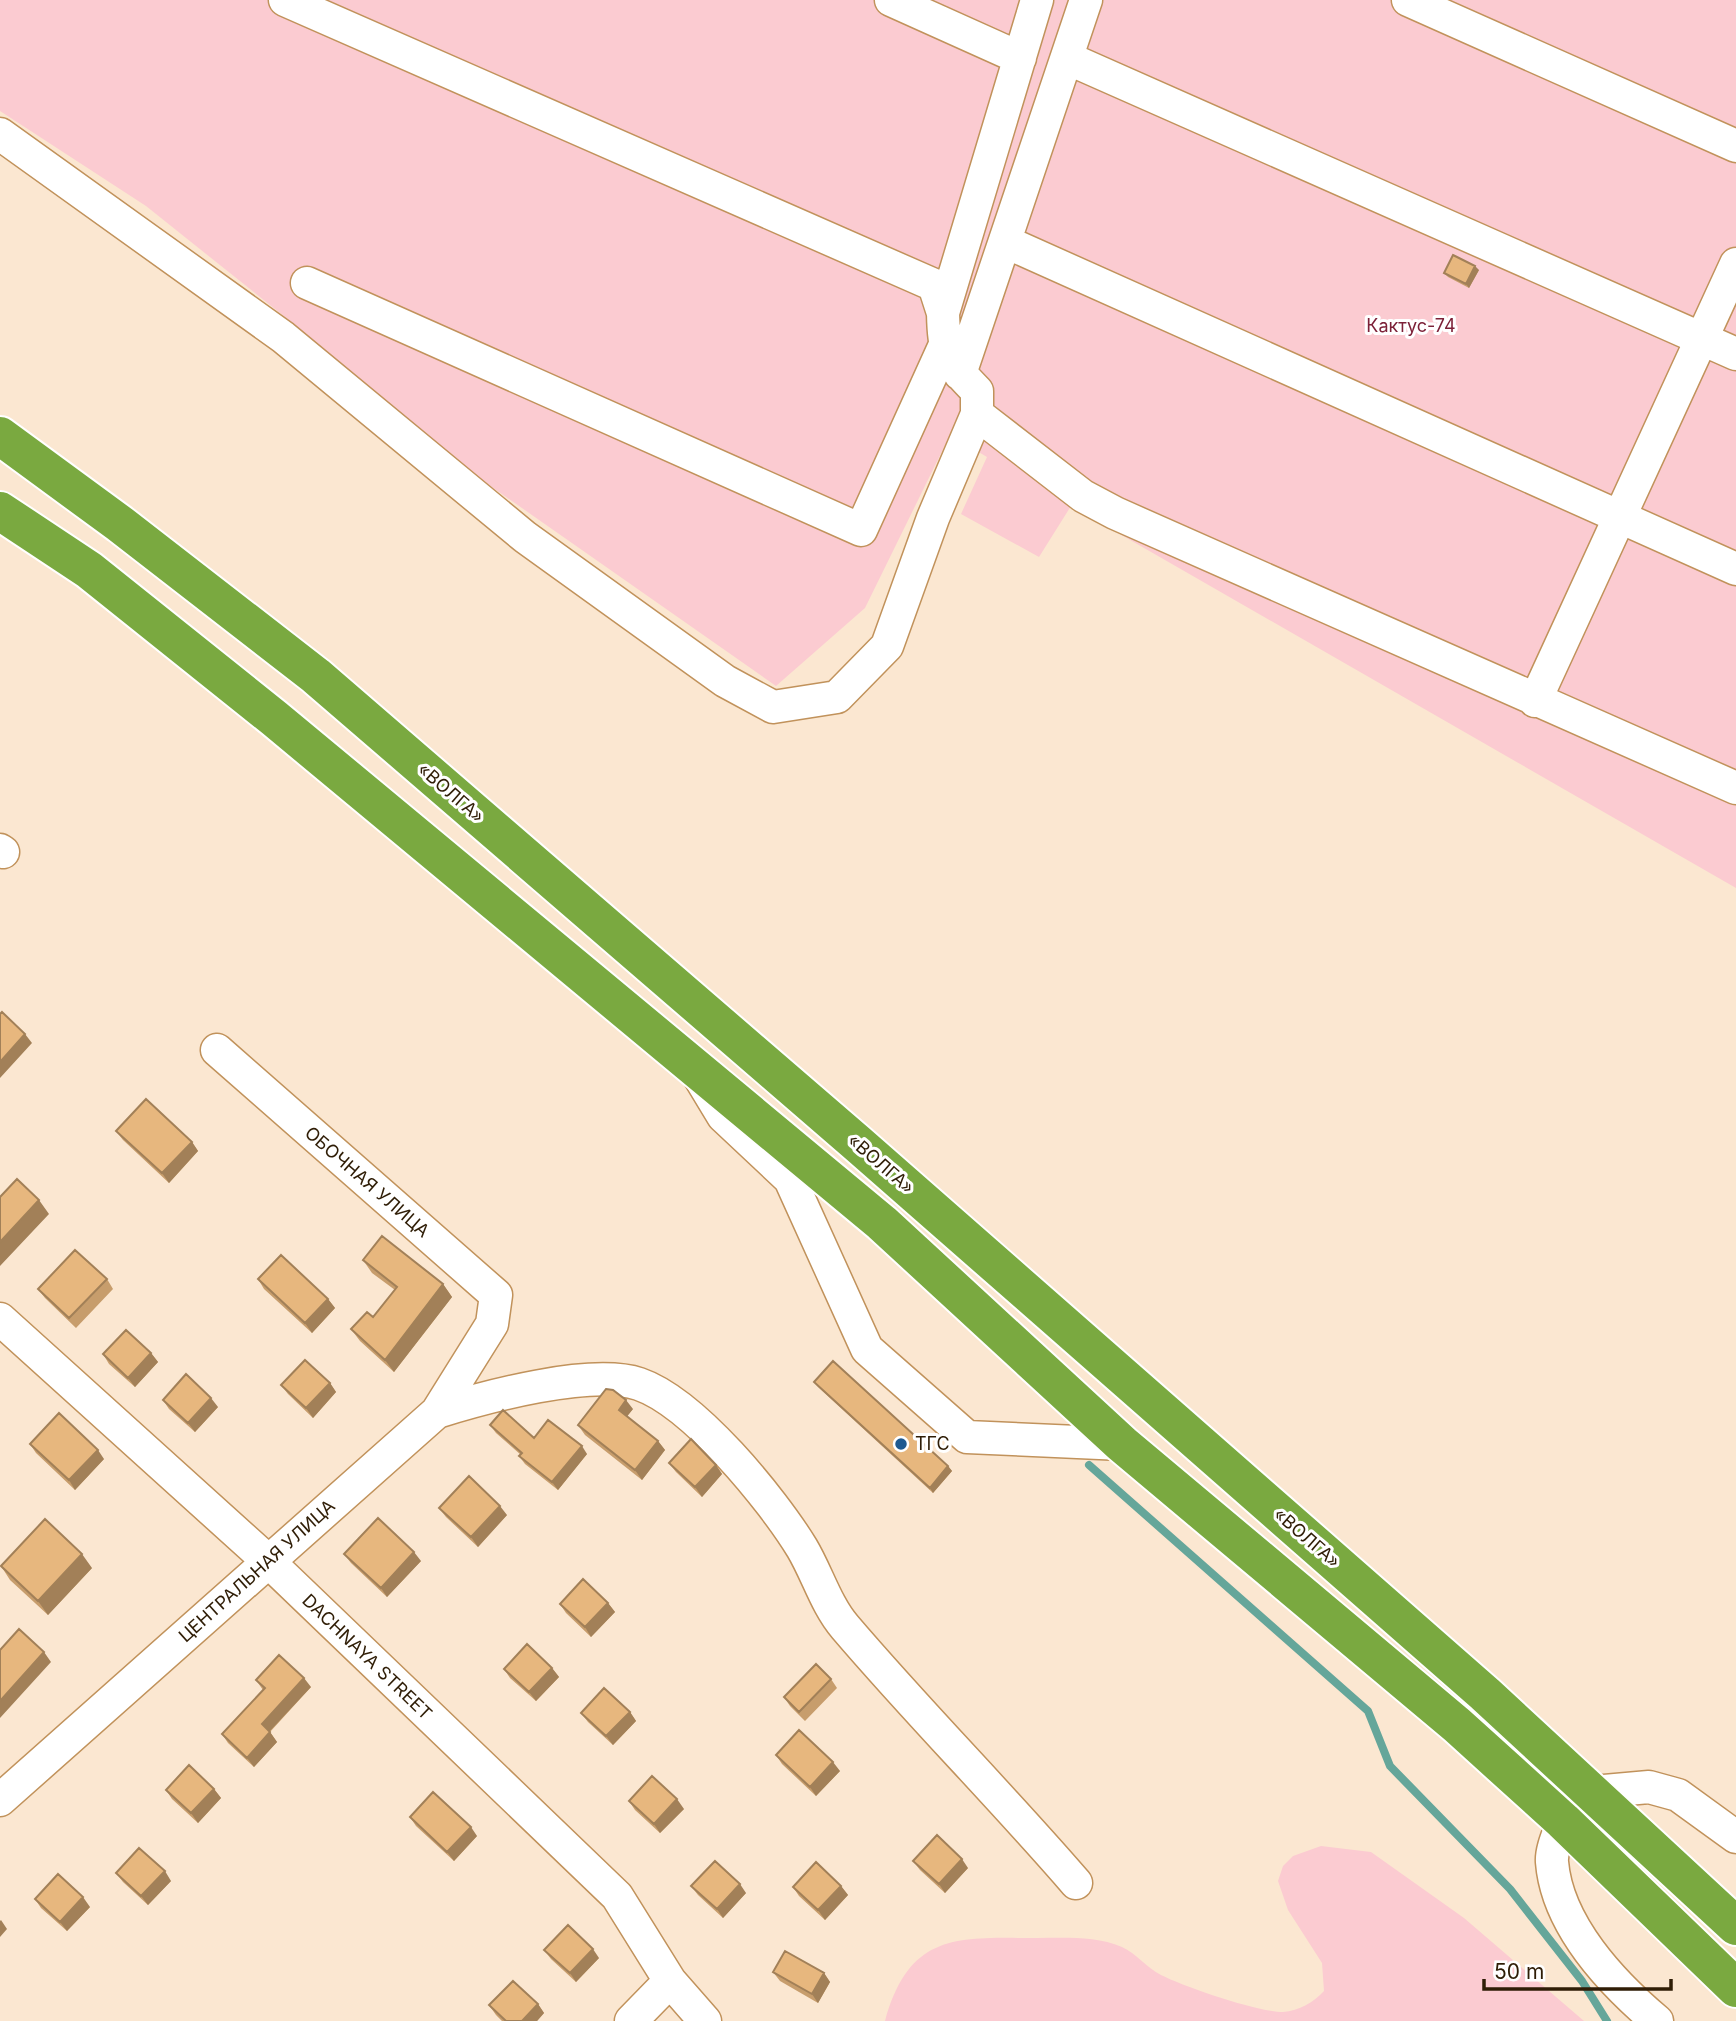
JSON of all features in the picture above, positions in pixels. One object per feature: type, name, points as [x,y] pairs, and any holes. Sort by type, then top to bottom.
[{"type":"highway","name":"«ВОЛГА»","points":[[0,436],[120,524],[316,676],[858,1144],[1593,1791],[1735,1925]]},
{"type":"highway","points":[[0,511],[89,570],[263,710],[882,1223],[1122,1444],[1457,1725],[1563,1821],[1736,1988]]},
{"type":"street","points":[[285,0],[934,285],[943,313],[944,347],[860,530],[307,283]]},
{"type":"street","points":[[891,0],[1020,58]]},
{"type":"street","points":[[943,313],[1037,0]]},
{"type":"street","points":[[960,374],[1086,0]]},
{"type":"street","points":[[1408,0],[1736,146]]},
{"type":"street","points":[[1067,58],[1736,354]]},
{"type":"street","points":[[0,134],[283,337],[525,537],[725,681],[773,707],[836,696],[887,646],[933,518],[977,414],[977,391],[960,374],[944,347]]},
{"type":"street","points":[[1006,242],[1736,569]]},
{"type":"street","points":[[1535,701],[1736,264]]},
{"type":"street","points":[[977,414],[1083,496],[1736,789]]},
{"type":"street","name":"ОБОЧНАЯ УЛИЦА","points":[[217,1050],[496,1295],[492,1324]]},
{"type":"street","points":[[696,1070],[723,1116],[790,1179],[867,1349],[967,1437],[1122,1444]]},
{"type":"street","name":"DACHNAYA STREET","points":[[0,1319],[268,1561],[617,1896],[670,1981],[705,2021]]},
{"type":"street","name":"ЦЕНТРАЛЬНАЯ УЛИЦА","points":[[0,1800],[437,1412],[492,1324]]},
{"type":"street","points":[[437,1412],[487,1396],[591,1380],[639,1384],[668,1401],[736,1461],[802,1548],[842,1624],[1076,1883]]},
{"type":"street","points":[[1593,1791],[1649,1787],[1678,1795],[1736,1837]]},
{"type":"street","points":[[1563,1821],[1551,1859],[1555,1882],[1572,1923],[1620,1990],[1657,2021]]},
{"type":"street","points":[[631,2021],[670,1981]]},
{"type":"green space","name":"Кактус-74","points":[[0,0],[1736,0],[1736,888],[1071,506],[1039,557],[961,514],[987,457],[950,435],[865,608],[776,686],[452,459],[295,325],[146,206],[0,111]]},
{"type":"green space","points":[[1321,1846],[1371,1852],[1464,1918],[1584,2021],[885,2021],[908,1970],[924,1955],[941,1946],[984,1938],[1070,1938],[1112,1943],[1127,1950],[1161,1975],[1203,1992],[1271,2011],[1283,2012],[1300,2008],[1324,1991],[1322,1963],[1288,1910],[1278,1881],[1283,1866],[1293,1856]]},
{"type":"building","points":[[1453,255],[1475,266],[1466,284],[1444,273]]},
{"type":"building","points":[[2,1012],[25,1034],[0,1062],[0,1014]]},
{"type":"building","points":[[146,1099],[192,1142],[162,1173],[116,1131]]},
{"type":"building","points":[[17,1179],[39,1200],[0,1242],[0,1197]]},
{"type":"building","points":[[382,1236],[443,1284],[385,1360],[351,1329],[367,1312],[373,1317],[397,1287],[363,1260]]},
{"type":"building","points":[[75,1250],[107,1279],[69,1318],[38,1289]]},
{"type":"building","points":[[281,1255],[328,1299],[305,1323],[258,1279]]},
{"type":"building","points":[[126,1330],[151,1353],[128,1378],[103,1354]]},
{"type":"building","points":[[305,1360],[330,1383],[306,1408],[281,1385]]},
{"type":"building","points":[[833,1361],[948,1466],[930,1488],[814,1382]]},
{"type":"building","points":[[186,1374],[211,1398],[188,1423],[163,1400]]},
{"type":"building","points":[[606,1389],[613,1390],[626,1400],[619,1410],[658,1441],[635,1470],[578,1425]]},
{"type":"building","points":[[503,1410],[534,1438],[548,1420],[582,1446],[552,1482],[519,1456],[522,1453],[490,1425]]},
{"type":"building","points":[[59,1413],[98,1450],[69,1480],[30,1444]]},
{"type":"building","points":[[691,1439],[716,1465],[695,1487],[669,1463]]},
{"type":"building","points":[[469,1476],[500,1506],[471,1537],[439,1508]]},
{"type":"building","points":[[378,1518],[414,1552],[381,1588],[344,1554]]},
{"type":"building","points":[[45,1519],[82,1554],[38,1601],[1,1566]]},
{"type":"building","points":[[583,1579],[608,1603],[585,1627],[560,1604]]},
{"type":"building","points":[[19,1629],[44,1652],[0,1701],[0,1650]]},
{"type":"building","points":[[527,1644],[552,1668],[529,1692],[504,1669]]},
{"type":"building","points":[[279,1655],[304,1678],[262,1724],[270,1732],[247,1758],[222,1734],[265,1688],[256,1680]]},
{"type":"building","points":[[816,1664],[831,1679],[799,1712],[784,1697]]},
{"type":"building","points":[[604,1688],[630,1712],[606,1736],[581,1713]]},
{"type":"building","points":[[799,1730],[833,1762],[810,1787],[776,1755]]},
{"type":"building","points":[[189,1765],[214,1789],[191,1813],[166,1790]]},
{"type":"building","points":[[652,1776],[677,1799],[654,1824],[629,1801]]},
{"type":"building","points":[[433,1792],[471,1827],[447,1852],[410,1817]]},
{"type":"building","points":[[937,1835],[962,1859],[939,1884],[913,1861]]},
{"type":"building","points":[[139,1848],[165,1871],[141,1896],[116,1873]]},
{"type":"building","points":[[715,1861],[740,1884],[717,1909],[691,1886]]},
{"type":"building","points":[[816,1862],[841,1886],[818,1910],[793,1887]]},
{"type":"building","points":[[58,1874],[83,1897],[60,1922],[35,1899]]},
{"type":"building","points":[[568,1925],[593,1949],[570,1973],[544,1950]]},
{"type":"building","points":[[785,1951],[824,1973],[812,1994],[773,1972]]},
{"type":"building","points":[[513,1981],[538,2004],[522,2021],[506,2021],[489,2005]]},
{"type":"waterway","points":[[1089,1465],[1368,1711],[1390,1766],[1510,1889],[1582,1981],[1607,2021]]},
{"type":"place","name":"ТГС","points":[[901,1444]]}]
